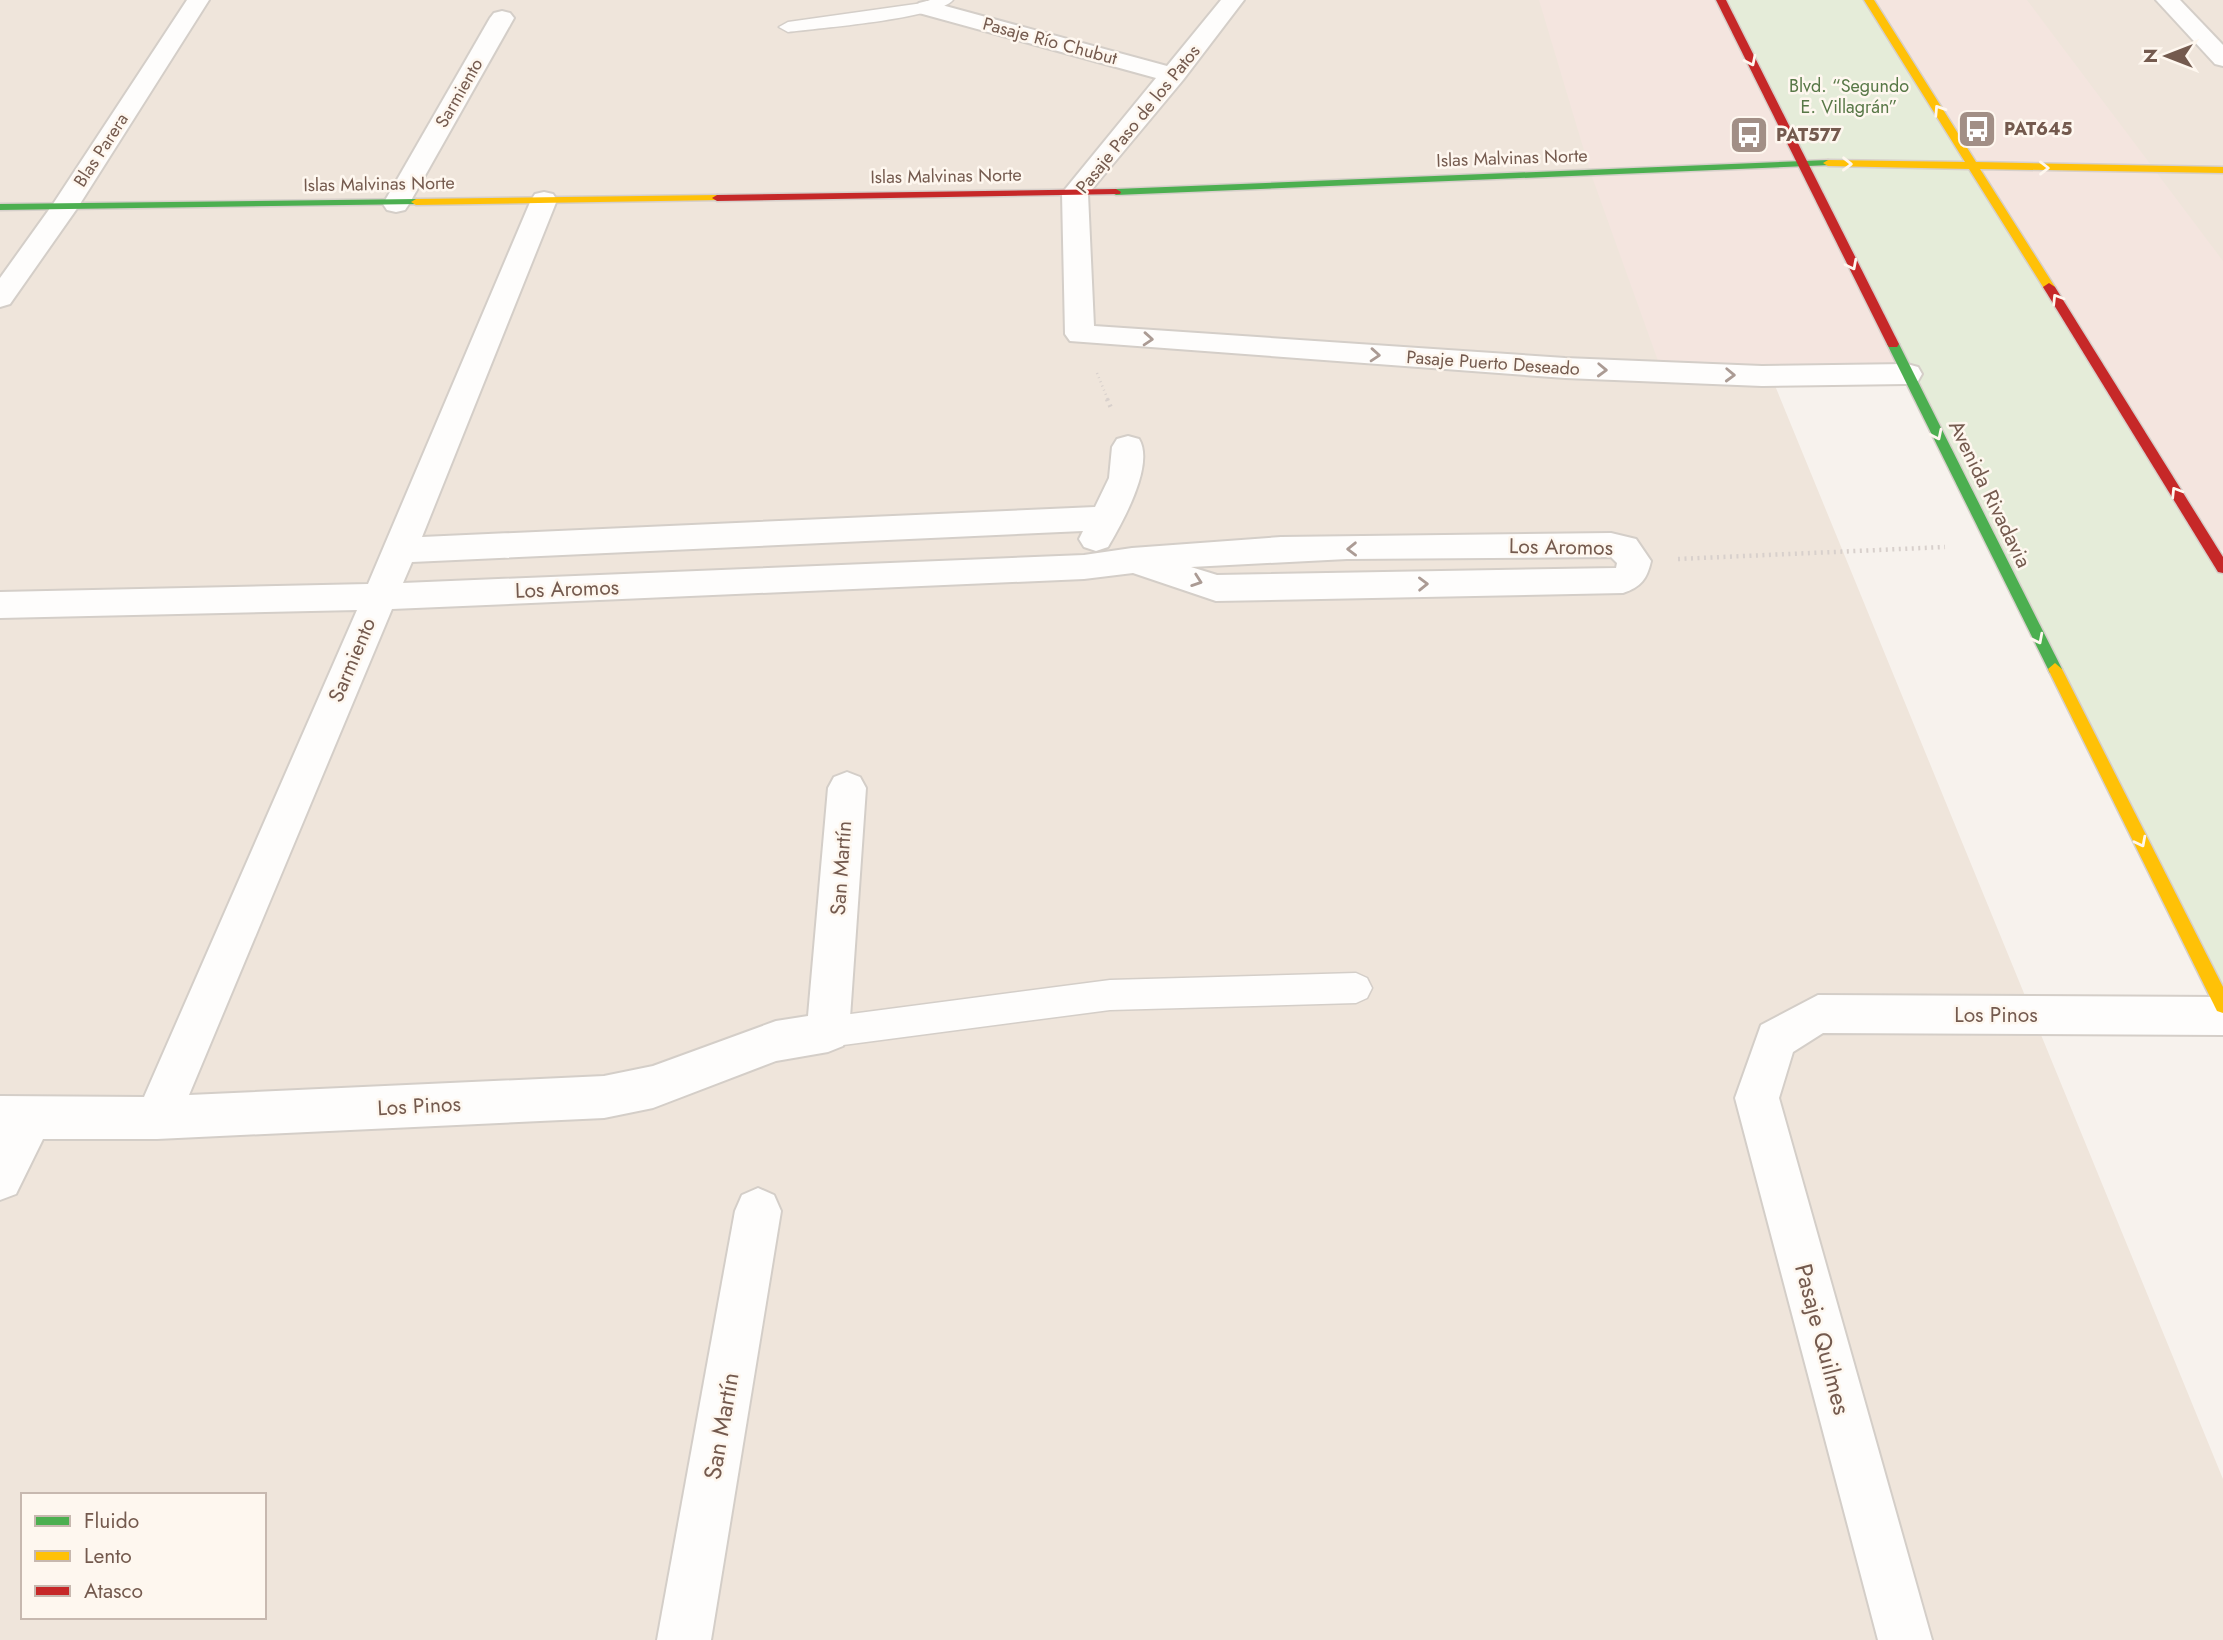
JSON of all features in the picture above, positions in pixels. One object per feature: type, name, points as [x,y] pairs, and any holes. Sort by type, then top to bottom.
[{"type":"street","name":"Blas Parera","points":[[0,298],[65,207],[198,0]]},
{"type":"street","name":"Pasaje Paso de los Patos","points":[[1080,334],[1075,193],[1233,0]]},
{"type":"street","name":"Avenida Rivadavia","points":[[1721,0],[2223,1005]]},
{"type":"street","points":[[1869,0],[2219,556]]},
{"type":"street","points":[[2167,0],[2223,59]]},
{"type":"street","name":"Pasaje Río Chubut","points":[[935,4],[1174,75]]},
{"type":"street","name":"Sarmiento","points":[[396,204],[502,18]]},
{"type":"street","name":"Islas Malvinas Norte","points":[[0,207],[396,204],[1075,193],[1455,180],[1801,163],[2223,170]]},
{"type":"street","name":"Sarmiento","points":[[157,1118],[400,550],[544,200]]},
{"type":"street","name":"Pasaje Puerto Deseado","points":[[1080,334],[1565,368],[1762,376],[1907,374]]},
{"type":"street","points":[[1084,567],[1125,478],[1128,447]]},
{"type":"street","points":[[400,550],[1105,518]]},
{"type":"street","name":"Los Aromos","points":[[0,606],[379,597],[1084,567],[1132,559],[1216,588],[1623,580],[1631,574],[1634,561]]},
{"type":"street","name":"San Martín","points":[[828,1032],[847,788]]},
{"type":"street","name":"Los Pinos","points":[[1776,1039],[1818,1014],[2223,1016]]},
{"type":"street","name":"Los Pinos","points":[[15,1117],[157,1118],[604,1097],[653,1087],[776,1041],[828,1032]]},
{"type":"street","name":"Pasaje Quilmes","points":[[1776,1039],[1757,1098],[1905,1640]]},
{"type":"street","points":[[0,1178],[15,1117]]},
{"type":"street","name":"San Martín","points":[[684,1640],[758,1211]]},
{"type":"lane","points":[[788,27],[935,4]]},
{"type":"lane","points":[[828,1032],[1110,995],[1356,988]]},
{"type":"path","points":[[1080,334],[1128,447]]},
{"type":"path","points":[[1634,561],[1992,545]]},
{"type":"shaded area","points":[[0,0],[1617,0],[2223,1479],[2223,1640],[0,1640]]},
{"type":"shaded area","points":[[1539,0],[2027,0],[2223,261],[2223,551],[1907,374],[1662,372],[1591,174]]},
{"type":"shaded area","points":[[1904,0],[2223,0],[2223,492]]},
{"type":"green space","name":"Blvd. “Segundo E. Villagrán”","points":[[1721,0],[1869,0],[2223,568],[2223,1005]]},
{"type":"traffic: fast","points":[[1116,192],[1828,163]]},
{"type":"traffic: fast","points":[[0,207],[416,202]]},
{"type":"traffic: fast","points":[[1893,344],[2055,669]]},
{"type":"traffic: slow","points":[[1869,0],[2049,287]]},
{"type":"traffic: slow","points":[[1828,163],[2223,170]]},
{"type":"traffic: slow","points":[[416,202],[717,198]]},
{"type":"traffic: slow","points":[[2055,669],[2223,1005]]},
{"type":"traffic: jam","points":[[1721,0],[1893,344]]},
{"type":"traffic: jam","points":[[717,198],[1116,192]]},
{"type":"traffic: jam","points":[[2049,287],[2223,568]]},
{"type":"place","name":"PAT645","points":[[1977,129]]},
{"type":"place","name":"PAT577","points":[[1749,135]]}]
